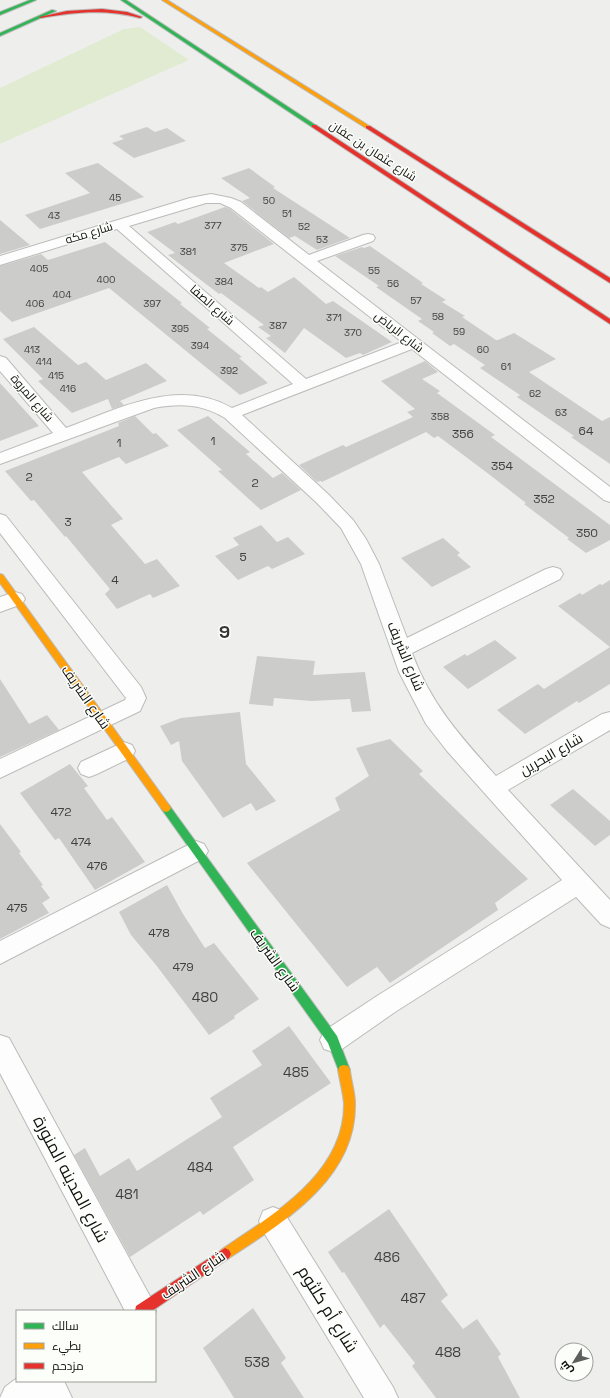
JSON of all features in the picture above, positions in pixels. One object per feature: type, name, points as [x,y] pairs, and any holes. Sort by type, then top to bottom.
[{"type":"main road","points":[[0,14],[34,0]]},
{"type":"main road","name":"شارع عثمان بن عفان","points":[[123,0],[610,322]]},
{"type":"main road","name":"شارع عثمان بن عفان","points":[[164,0],[371,129],[610,281]]},
{"type":"main road","points":[[181,0],[190,16]]},
{"type":"main road","points":[[0,35],[75,2]]},
{"type":"main road","points":[[41,17],[80,10],[103,9],[124,12],[158,24]]},
{"type":"main road","name":"شارع الشريف","points":[[0,577],[8,602],[102,719],[333,1040],[341,1060],[348,1085],[350,1111],[345,1138],[337,1155],[316,1184],[273,1221],[142,1310]]},
{"type":"street","name":"شارع الرياض","points":[[178,206],[212,198],[226,200],[236,205],[610,496]]},
{"type":"street","name":"شارع مكه","points":[[0,261],[178,206]]},
{"type":"street","name":"شارع الصفا","points":[[119,224],[304,386]]},
{"type":"street","points":[[307,260],[368,238]]},
{"type":"street","points":[[231,414],[414,343]]},
{"type":"street","name":"شارع المروة","points":[[0,361],[64,435]]},
{"type":"street","name":"شارع الشريف","points":[[0,459],[142,406],[166,400],[178,399],[203,402],[214,405],[231,414],[323,499],[347,524],[370,564],[409,672],[434,718],[455,745],[493,788],[610,917]]},
{"type":"street","points":[[0,520],[136,696],[136,700],[132,704],[0,769]]},
{"type":"street","points":[[401,650],[553,574]]},
{"type":"street","name":"شارع البحرين","points":[[493,788],[610,720]]},
{"type":"street","points":[[89,768],[124,751]]},
{"type":"street","points":[[0,953],[196,851]]},
{"type":"street","points":[[333,1040],[386,1004],[578,882]]},
{"type":"street","name":"شارع المدينه المنورة","points":[[0,1047],[140,1310]]},
{"type":"street","name":"شارع أم كلثوم","points":[[273,1221],[382,1398]]},
{"type":"street","points":[[16,1398],[39,1382]]},
{"type":"street","points":[[48,1382],[56,1398]]},
{"type":"green space","points":[[140,27],[189,60],[0,144],[0,88],[124,29]]},
{"type":"building","points":[[147,127],[155,132],[167,128],[186,141],[134,158],[112,143],[124,139],[119,136]]},
{"type":"building","points":[[98,163],[144,197],[40,229],[25,215],[90,193],[65,173]]},
{"type":"building","points":[[249,168],[275,187],[273,188],[350,238],[317,250],[295,236],[289,238],[242,201],[250,198],[221,178]]},
{"type":"building","points":[[225,207],[230,209],[274,244],[224,263],[259,288],[261,287],[268,292],[294,277],[326,304],[333,301],[392,342],[363,355],[360,353],[346,358],[304,328],[285,353],[266,338],[271,336],[258,327],[264,325],[221,293],[219,294],[168,255],[175,253],[147,232],[175,222],[178,224]]},
{"type":"building","points":[[0,220],[30,245],[0,254]]},
{"type":"building","points":[[105,242],[182,303],[180,304],[210,328],[207,329],[242,357],[239,358],[268,383],[240,395],[109,288],[12,322],[0,311],[0,266],[41,254],[48,260]]},
{"type":"building","points":[[370,246],[423,283],[421,284],[446,300],[442,302],[465,316],[462,317],[496,340],[514,333],[556,359],[529,372],[602,421],[610,417],[610,464],[571,437],[574,436],[517,397],[520,395],[480,368],[485,365],[454,344],[450,346],[432,333],[434,332],[418,321],[422,319],[376,287],[379,286],[335,256],[362,247],[364,248]]},
{"type":"building","points":[[34,327],[78,365],[86,362],[106,380],[146,363],[167,381],[120,401],[124,405],[112,409],[108,399],[72,413],[38,381],[43,379],[3,339]]},
{"type":"building","points":[[425,361],[438,372],[422,379],[440,391],[437,393],[495,435],[491,437],[610,525],[610,540],[586,553],[486,472],[438,436],[434,438],[426,432],[322,482],[317,482],[299,465],[343,445],[346,447],[413,417],[407,412],[415,409],[381,381]]},
{"type":"building","points":[[0,383],[39,426],[0,441]]},
{"type":"building","points":[[135,416],[153,434],[156,433],[169,446],[126,464],[119,457],[82,472],[123,519],[111,525],[145,564],[157,559],[180,586],[153,598],[150,594],[117,609],[105,594],[110,589],[34,500],[31,501],[5,471],[119,426],[118,423]]},
{"type":"building","points":[[208,416],[250,452],[246,454],[273,478],[282,473],[301,490],[261,510],[218,471],[222,470],[177,430]]},
{"type":"building","points":[[261,525],[277,542],[288,537],[305,554],[272,569],[268,566],[238,580],[215,556],[239,545],[233,538]]},
{"type":"building","points":[[443,538],[460,553],[457,555],[471,567],[432,587],[401,558]]},
{"type":"building","points":[[610,580],[610,647],[558,606],[580,593],[582,595]]},
{"type":"building","points":[[495,640],[517,658],[468,689],[443,667],[465,654],[467,656]]},
{"type":"building","points":[[610,647],[610,684],[579,703],[577,701],[525,734],[497,710],[538,684],[544,689]]},
{"type":"building","points":[[257,656],[315,661],[313,675],[365,672],[371,711],[352,712],[350,699],[312,701],[274,698],[273,706],[249,704]]},
{"type":"building","points":[[0,679],[29,724],[47,715],[59,730],[0,757]]},
{"type":"building","points":[[240,712],[246,764],[276,801],[256,811],[251,803],[223,818],[182,761],[179,741],[171,745],[160,726],[181,718]]},
{"type":"building","points":[[390,739],[423,771],[419,774],[528,879],[495,903],[498,910],[390,983],[377,967],[347,987],[247,863],[340,810],[335,798],[369,776],[356,748]]},
{"type":"building","points":[[70,764],[88,786],[84,788],[107,820],[112,817],[145,862],[95,890],[59,838],[55,840],[20,793]]},
{"type":"building","points":[[573,789],[610,821],[610,835],[595,846],[550,805]]},
{"type":"building","points":[[0,824],[21,852],[19,853],[43,885],[41,886],[50,898],[42,903],[49,913],[0,939]]},
{"type":"building","points":[[167,885],[183,914],[205,948],[214,943],[259,999],[234,1016],[235,1018],[209,1035],[156,965],[131,935],[119,912]]},
{"type":"building","points":[[289,1026],[331,1083],[233,1147],[254,1180],[203,1215],[200,1211],[130,1257],[74,1155],[85,1148],[100,1176],[129,1158],[137,1171],[222,1117],[210,1098],[262,1065],[252,1051]]},
{"type":"building","points":[[389,1209],[448,1295],[441,1301],[463,1329],[477,1319],[501,1354],[498,1357],[520,1398],[436,1398],[412,1366],[415,1363],[384,1324],[380,1328],[344,1272],[342,1273],[328,1252]]},
{"type":"building","points":[[253,1308],[286,1358],[281,1363],[304,1398],[234,1398],[203,1348]]},
{"type":"traffic: fast","points":[[0,14],[34,0]]},
{"type":"traffic: fast","points":[[123,0],[314,126]]},
{"type":"traffic: fast","points":[[0,35],[54,11]]},
{"type":"traffic: fast","points":[[166,808],[333,1040],[344,1070]]},
{"type":"traffic: slow","points":[[164,0],[368,127]]},
{"type":"traffic: slow","points":[[0,577],[166,808]]},
{"type":"traffic: slow","points":[[225,1254],[275,1220],[299,1201],[319,1181],[336,1158],[346,1132],[349,1103],[344,1070]]},
{"type":"traffic: jam","points":[[41,17],[67,12],[90,10],[114,11],[140,17]]},
{"type":"traffic: jam","points":[[314,126],[610,322]]},
{"type":"traffic: jam","points":[[368,127],[610,281]]},
{"type":"traffic: jam","points":[[142,1310],[225,1254]]},
{"type":"district","name":"9","points":[[225,631]]}]
